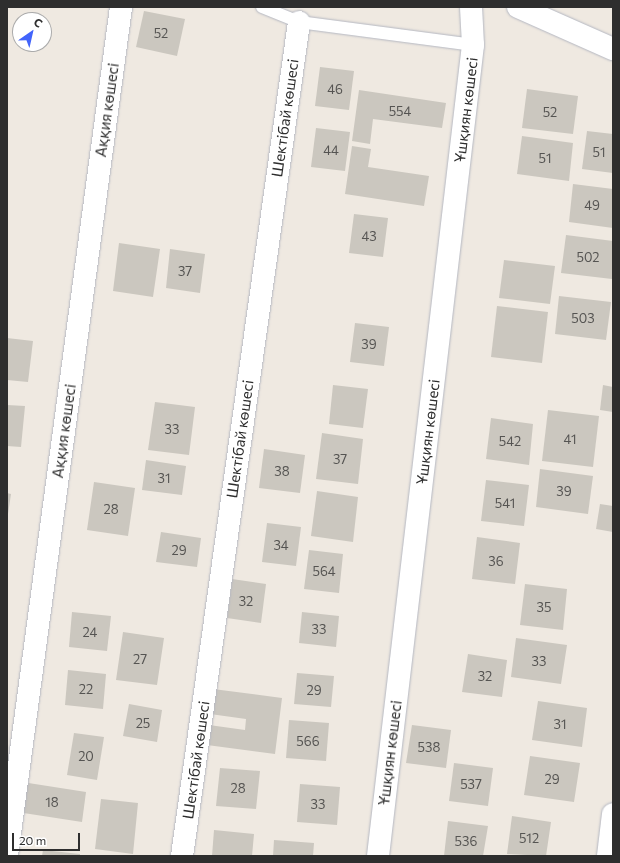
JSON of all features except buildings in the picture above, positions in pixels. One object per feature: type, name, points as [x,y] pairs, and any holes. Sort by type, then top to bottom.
[{"type":"street","name":"Аққия көшесі","points":[[7,855],[121,7]]},
{"type":"street","name":"Ұшқиян көшесі","points":[[378,856],[473,45],[471,7]]},
{"type":"street","points":[[518,7],[613,49]]},
{"type":"street","name":"Шектібай көшесі","points":[[182,856],[298,22]]},
{"type":"street","points":[[608,856],[613,814]]},
{"type":"lane","points":[[262,7],[298,22],[473,45]]}]
